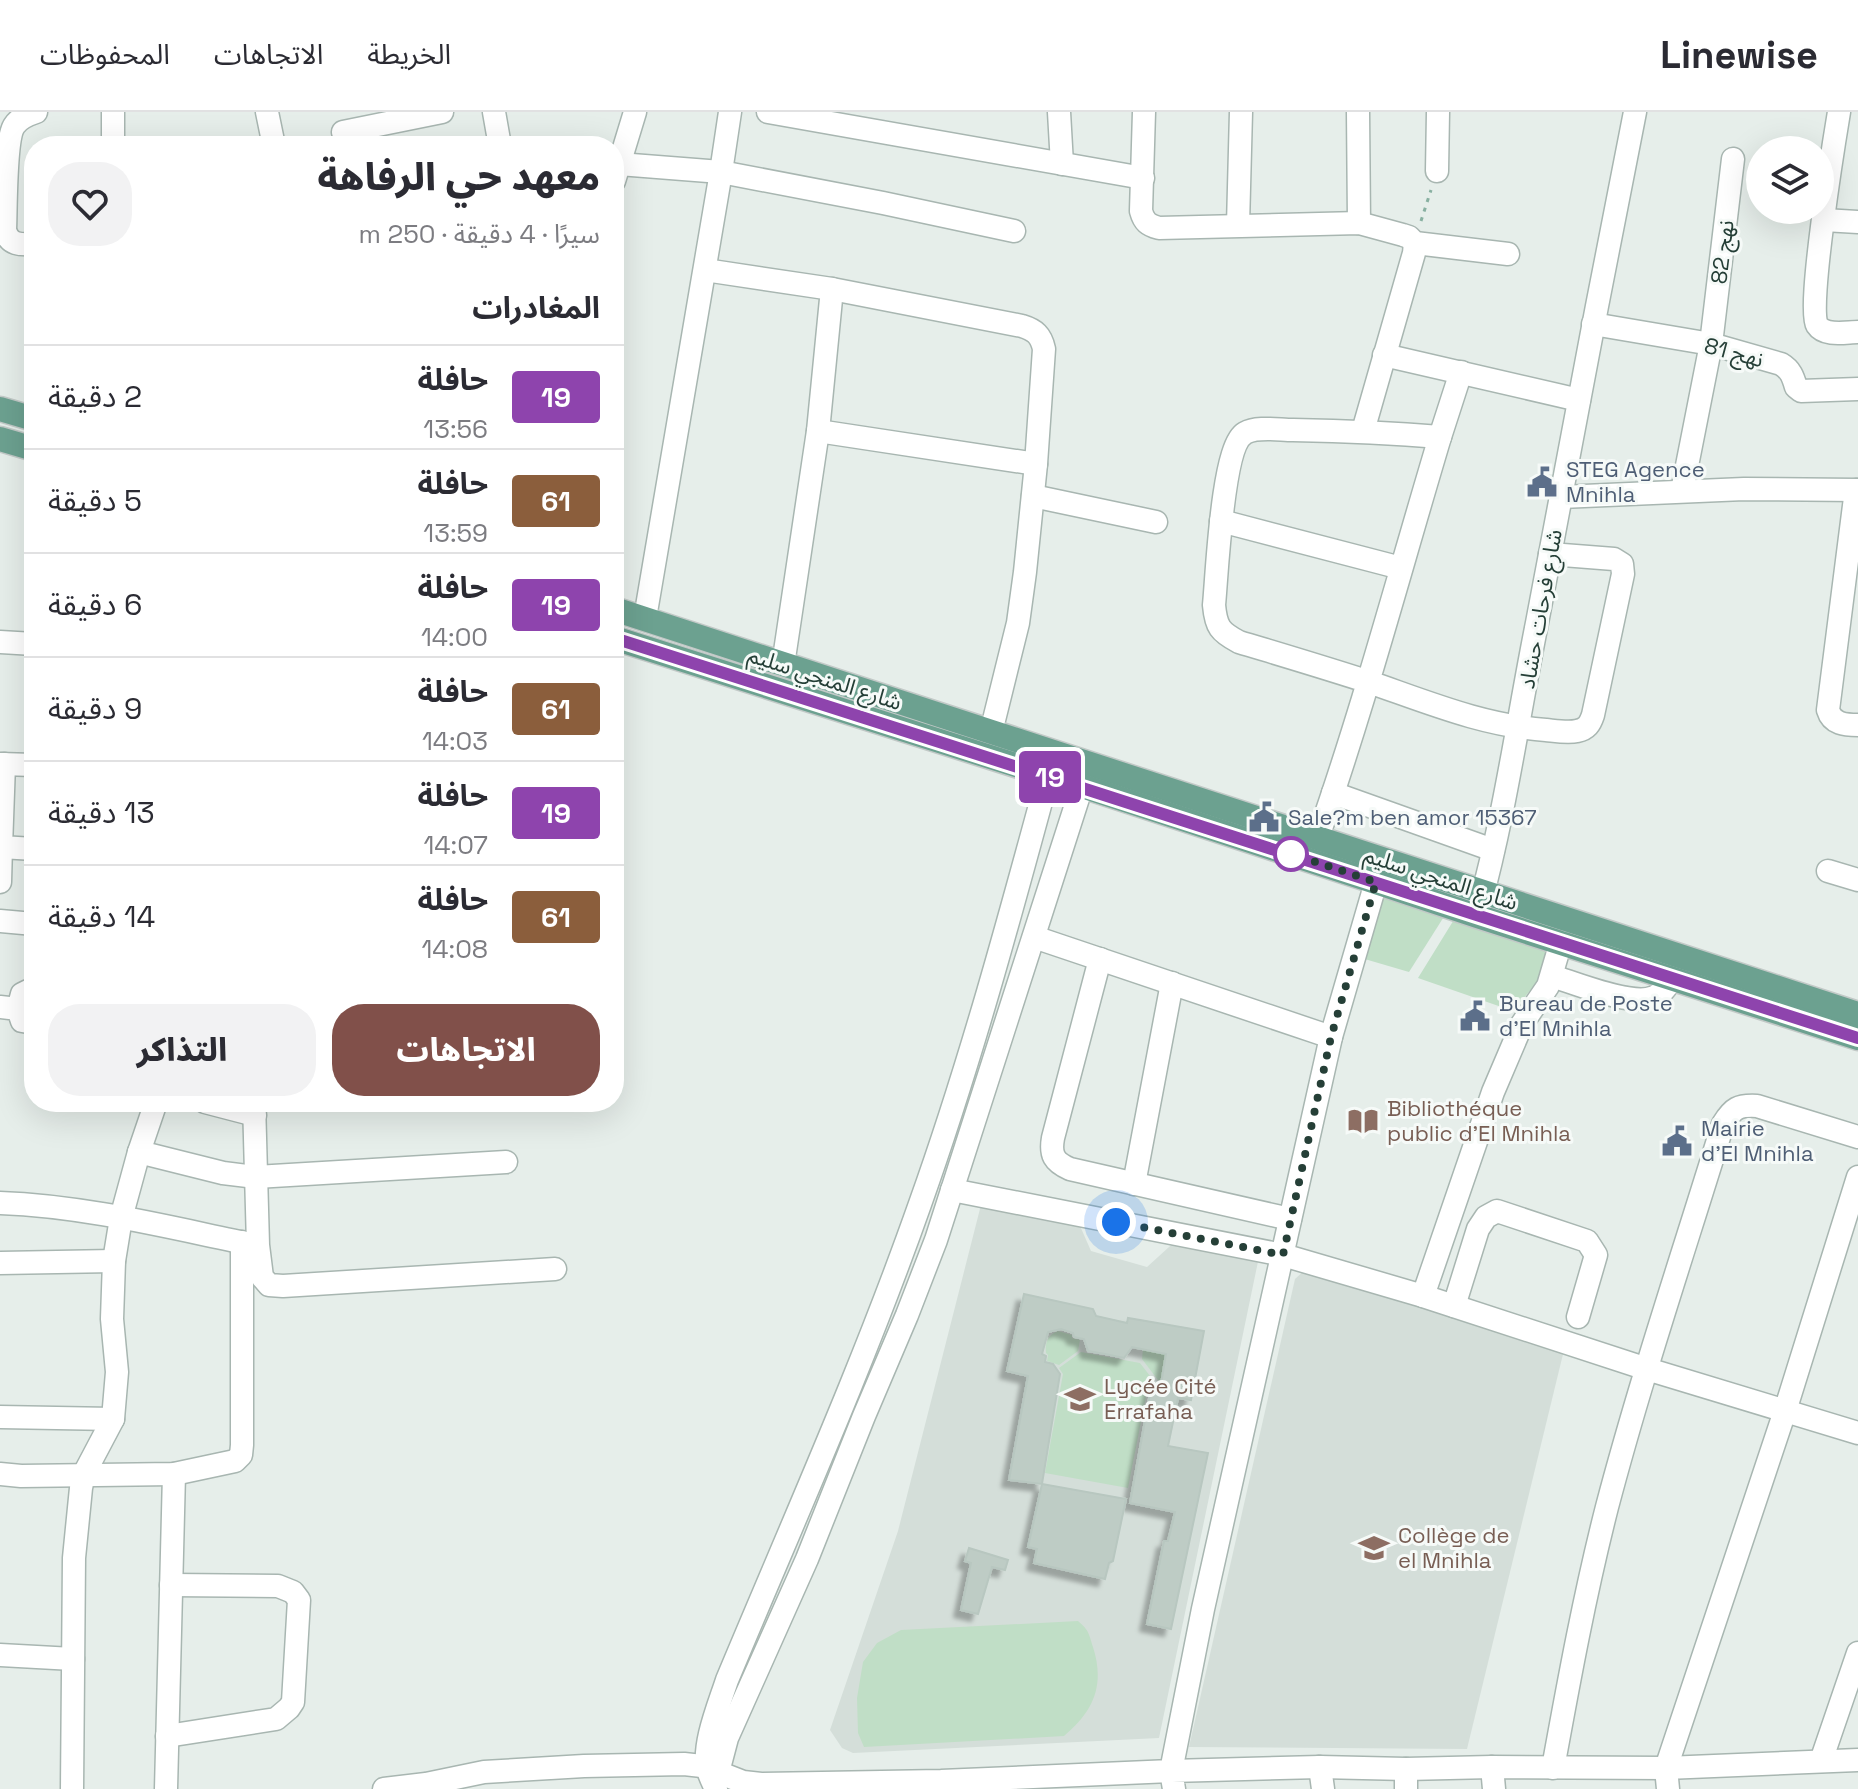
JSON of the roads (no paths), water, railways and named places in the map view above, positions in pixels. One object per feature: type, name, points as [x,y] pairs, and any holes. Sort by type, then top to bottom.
[{"type":"main road","points":[[0,409],[24,416]]},
{"type":"main road","points":[[0,439],[24,446]]},
{"type":"main road","name":"شارع المنجي سليم","points":[[624,612],[1858,1014]]},
{"type":"main road","name":"شارع المنجي سليم","points":[[624,641],[1858,1038]]},
{"type":"street","points":[[24,244],[11,242],[5,230],[9,147],[16,122],[36,112]]},
{"type":"street","points":[[113,112],[113,136]]},
{"type":"street","points":[[267,112],[272,136]]},
{"type":"street","points":[[344,130],[442,112]]},
{"type":"street","points":[[494,112],[498,136]]},
{"type":"street","points":[[645,618],[730,112]]},
{"type":"street","points":[[768,112],[830,117],[1143,178]]},
{"type":"street","points":[[1059,112],[1062,164]]},
{"type":"street","points":[[1144,112],[1141,211],[1143,220],[1149,225],[1159,228],[1359,223],[1409,237],[1415,243],[1508,254]]},
{"type":"street","points":[[1238,225],[1241,112]]},
{"type":"street","points":[[1358,112],[1359,223]]},
{"type":"street","points":[[1437,171],[1438,112]]},
{"type":"street","name":"شارع فرحات حشاد","points":[[1477,916],[1519,729],[1635,112]]},
{"type":"street","points":[[1834,148],[1839,112]]},
{"type":"street","points":[[1846,112],[1858,117]]},
{"type":"street","points":[[623,136],[628,114]]},
{"type":"street","name":"نهج 82","points":[[1682,491],[1711,344],[1733,159]]},
{"type":"street","points":[[624,172],[721,172],[1014,231]]},
{"type":"street","points":[[1834,221],[1858,222]]},
{"type":"street","points":[[1824,224],[1813,312],[1817,325],[1831,333],[1858,332]]},
{"type":"street","points":[[1363,431],[1415,243]]},
{"type":"street","points":[[705,270],[832,289],[1022,326],[1038,333],[1044,349],[1033,496],[1018,623],[991,732]]},
{"type":"street","points":[[783,665],[818,431],[832,289]]},
{"type":"street","name":"نهج 81","points":[[1593,324],[1711,344],[1781,364],[1788,368],[1798,389],[1858,389]]},
{"type":"street","points":[[1384,355],[1579,400]]},
{"type":"street","points":[[1318,837],[1461,372]]},
{"type":"street","points":[[1440,437],[1363,431],[1261,429],[1244,433],[1235,444],[1229,461],[1214,605],[1218,628],[1239,642],[1466,715],[1519,729],[1580,731],[1588,727],[1593,715],[1623,574],[1622,564],[1618,560],[1550,554]]},
{"type":"street","points":[[818,431],[1036,464]]},
{"type":"street","points":[[1561,497],[1744,489],[1857,490],[1828,710],[1836,722],[1858,725]]},
{"type":"street","points":[[1033,496],[1156,522]]},
{"type":"street","points":[[1221,521],[1401,568]]},
{"type":"street","points":[[0,642],[24,643]]},
{"type":"street","points":[[0,882],[2,764],[24,765]]},
{"type":"street","points":[[712,1771],[707,1755],[713,1723],[727,1680],[882,1307],[921,1202],[992,981],[1048,776]]},
{"type":"street","points":[[712,1771],[807,1559],[907,1315],[952,1190],[1082,786]]},
{"type":"street","points":[[1333,793],[1493,850]]},
{"type":"street","points":[[1,847],[24,848]]},
{"type":"street","points":[[1828,871],[1858,880]]},
{"type":"street","points":[[1172,1780],[1200,1621],[1331,1037],[1376,882]]},
{"type":"street","points":[[0,921],[24,923]]},
{"type":"street","points":[[1034,937],[1331,1037]]},
{"type":"street","points":[[1423,1296],[1493,1092],[1527,1015],[1548,986],[1561,942]]},
{"type":"street","points":[[1100,959],[1051,1149],[1054,1159],[1070,1169],[1290,1219]]},
{"type":"street","points":[[1552,976],[1635,1001],[1653,998],[1672,979]]},
{"type":"street","points":[[1134,1184],[1172,983]]},
{"type":"street","points":[[17,1013],[24,993]]},
{"type":"street","points":[[1553,1768],[1587,1590],[1607,1507],[1723,1124],[1732,1110],[1744,1105],[1757,1106],[1858,1137]]},
{"type":"street","points":[[72,1789],[74,1558],[81,1488],[84,1474],[113,1419],[117,1372],[112,1319],[114,1261],[121,1218],[153,1112]]},
{"type":"street","points":[[0,1474],[174,1474],[235,1461],[241,1455],[256,1177],[254,1112]]},
{"type":"street","points":[[139,1152],[223,1173],[256,1177],[506,1162]]},
{"type":"street","points":[[1667,1779],[1858,1177]]},
{"type":"street","points":[[952,1190],[1283,1255],[1858,1433]]},
{"type":"street","points":[[0,1203],[58,1207],[250,1244]]},
{"type":"street","points":[[1454,1306],[1478,1229],[1486,1217],[1497,1211],[1587,1241],[1596,1255],[1578,1317]]},
{"type":"street","points":[[250,1244],[262,1277],[269,1285],[276,1286],[555,1269]]},
{"type":"street","points":[[0,1263],[114,1261]]},
{"type":"street","points":[[882,1307],[907,1315]]},
{"type":"street","points":[[0,1417],[113,1419]]},
{"type":"street","points":[[166,1789],[174,1474]]},
{"type":"street","points":[[167,1736],[276,1719],[289,1708],[293,1702],[299,1600],[293,1592],[278,1586],[171,1585]]},
{"type":"street","points":[[1821,1761],[1858,1653]]},
{"type":"street","points":[[0,1655],[73,1659]]},
{"type":"street","points":[[384,1789],[438,1785],[484,1772],[684,1764],[695,1764],[743,1782],[761,1784],[941,1785],[1493,1778],[1553,1768],[1667,1779],[1821,1761],[1858,1760]]},
{"type":"place","name":"STEG Agence Mnihla","points":[[1542,482]]},
{"type":"place","name":"Sale?m ben amor 15367","points":[[1264,817]]},
{"type":"place","name":"Bureau de Poste d'El Mnihla","points":[[1475,1016]]},
{"type":"place","name":"Bibliothéque public d'El Mnihla","points":[[1363,1121]]},
{"type":"place","name":"Mairie d'El Mnihla","points":[[1677,1141]]},
{"type":"place","name":"Lycée Cité Errafaha","points":[[1080,1399]]},
{"type":"place","name":"Collège de el Mnihla","points":[[1374,1548]]}]
